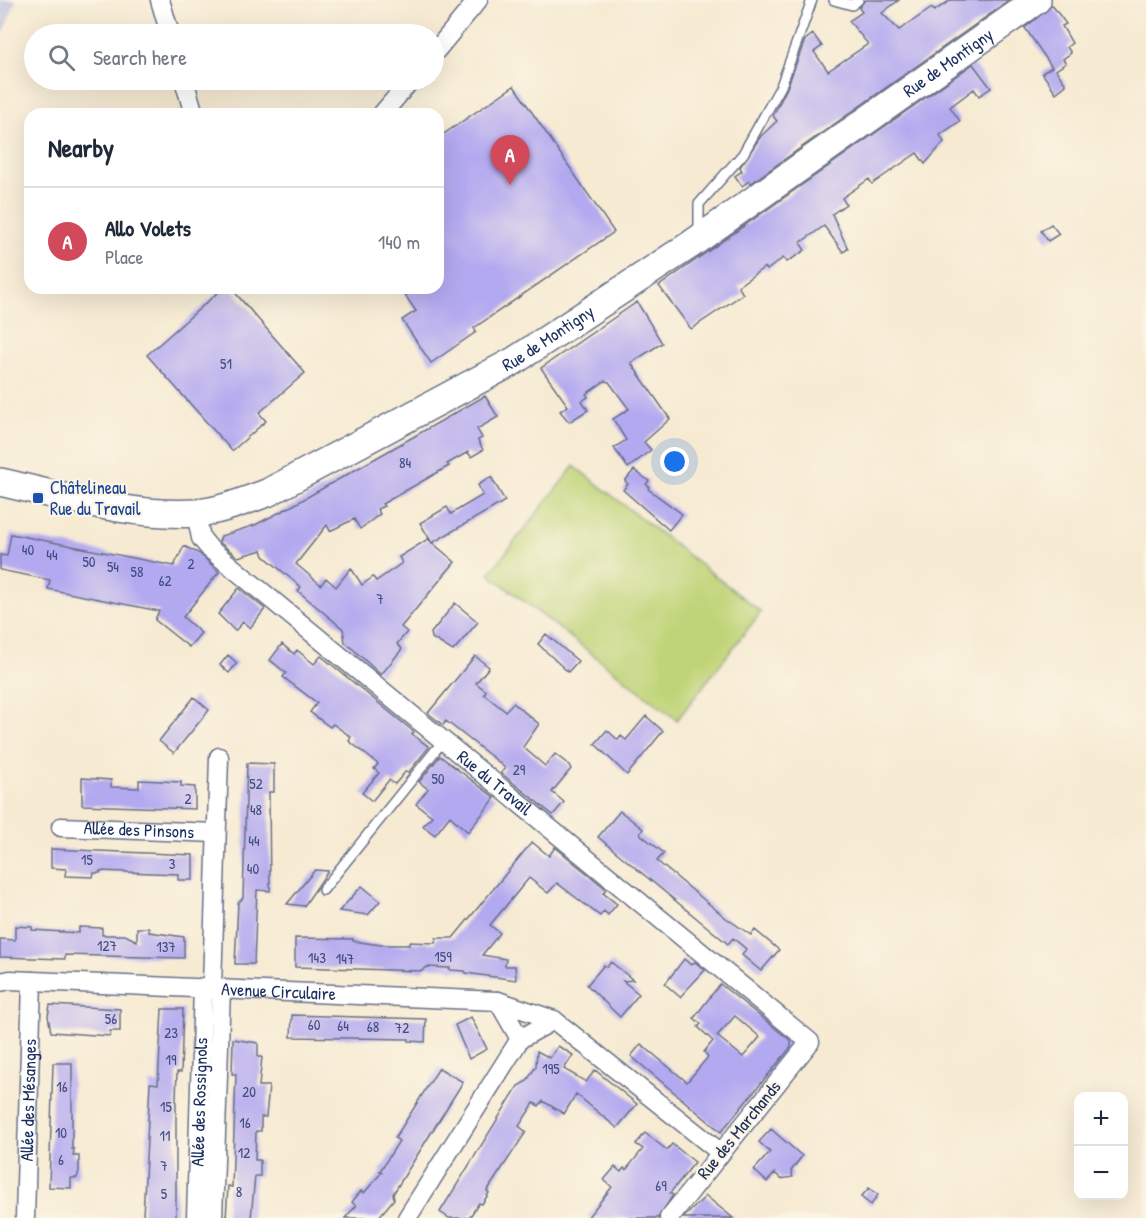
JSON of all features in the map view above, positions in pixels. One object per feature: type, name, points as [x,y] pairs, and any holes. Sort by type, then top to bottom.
[{"type":"main road","name":"Rue de Montigny","points":[[0,482],[147,512],[196,513],[227,508],[267,493],[494,372],[699,238],[1037,0]]},
{"type":"street","points":[[160,0],[167,24]]},
{"type":"street","points":[[444,41],[478,0]]},
{"type":"street","points":[[187,90],[192,108]]},
{"type":"street","points":[[387,108],[402,90]]},
{"type":"street","name":"Rue du Travail","points":[[196,513],[201,538],[210,549],[810,1042]]},
{"type":"street","name":"Allée des Rossignols","points":[[213,1218],[212,987],[219,757]]},
{"type":"street","name":"Allée des Pinsons","points":[[61,827],[216,833]]},
{"type":"street","name":"Allée des Mésanges","points":[[25,1218],[32,981]]},
{"type":"street","name":"Avenue Circulaire","points":[[0,982],[212,987],[498,1001],[555,1020],[721,1153]]},
{"type":"street","name":"Allée des Rossignols","points":[[196,1218],[212,987]]},
{"type":"street","points":[[498,1001],[520,1039]]},
{"type":"street","points":[[407,1218],[520,1039],[555,1020]]},
{"type":"street","name":"Rue des Marchands","points":[[669,1218],[810,1042]]},
{"type":"lane","points":[[699,238],[699,204],[743,154],[781,87],[812,0]]},
{"type":"lane","points":[[834,0],[852,5],[858,0]]},
{"type":"lane","points":[[323,890],[442,741]]},
{"type":"shaded area","points":[[0,0],[16,0],[0,42]]},
{"type":"green space","points":[[574,466],[761,612],[677,720],[489,574]]},
{"type":"building","points":[[865,0],[899,0],[882,13],[899,30],[932,8],[934,11],[951,0],[1010,0],[751,183],[749,181],[742,186],[735,176],[742,171],[740,167],[761,136],[777,121],[773,116],[787,88],[805,40],[813,34],[822,46],[814,52],[828,71],[868,44],[849,21],[862,12],[859,8]]},
{"type":"building","points":[[1052,5],[1066,24],[1062,26],[1072,43],[1067,47],[1071,53],[1063,59],[1066,63],[1056,70],[1066,85],[1056,93],[1042,73],[1052,67],[1025,28]]},
{"type":"building","points":[[973,64],[991,88],[979,96],[974,89],[950,107],[960,121],[940,135],[944,142],[925,164],[917,153],[872,184],[869,179],[842,198],[846,204],[832,214],[848,249],[843,252],[824,226],[800,243],[805,250],[787,262],[783,258],[767,270],[765,267],[738,286],[743,294],[691,329],[659,286]]},
{"type":"building","points":[[514,86],[614,232],[474,328],[476,332],[431,363],[402,320],[416,311],[404,294],[444,294],[444,134]]},
{"type":"building","points":[[1051,224],[1059,234],[1048,241],[1041,231]]},
{"type":"building","points":[[216,294],[236,294],[305,373],[259,413],[266,421],[232,451],[147,355]]},
{"type":"building","points":[[637,302],[662,343],[631,363],[670,419],[644,442],[651,450],[628,468],[614,448],[626,440],[613,419],[629,409],[609,382],[605,381],[586,394],[588,397],[582,401],[588,410],[569,422],[560,411],[568,406],[541,368]]},
{"type":"building","points":[[485,396],[498,417],[477,429],[482,438],[478,440],[483,450],[471,457],[468,452],[447,464],[449,466],[382,504],[384,506],[377,509],[380,514],[360,529],[354,519],[330,531],[327,525],[296,564],[321,585],[326,578],[336,587],[351,568],[362,585],[373,577],[376,581],[402,563],[399,557],[428,539],[455,562],[401,627],[407,632],[397,644],[402,649],[381,675],[345,642],[343,629],[298,591],[301,587],[264,556],[262,550],[238,557],[219,542],[221,536],[255,525],[290,507]]},
{"type":"building","points":[[634,470],[649,481],[646,484],[648,489],[682,514],[669,530],[623,490],[628,484],[625,481]]},
{"type":"building","points":[[491,477],[505,501],[432,543],[420,523],[447,507],[451,514],[483,495],[478,485]]},
{"type":"building","points":[[11,534],[174,566],[184,546],[200,554],[219,572],[183,617],[201,633],[189,647],[155,620],[159,611],[48,589],[50,580],[0,570],[0,555],[7,556]]},
{"type":"building","points":[[239,588],[265,609],[250,628],[243,622],[235,631],[218,614]]},
{"type":"building","points":[[455,603],[478,622],[453,651],[432,638],[431,633]]},
{"type":"building","points":[[546,634],[578,661],[568,672],[538,644]]},
{"type":"building","points":[[282,644],[294,654],[297,650],[314,664],[321,656],[414,732],[412,734],[429,747],[408,773],[406,771],[395,784],[389,780],[372,801],[362,793],[379,773],[374,769],[378,764],[349,741],[351,737],[333,724],[330,727],[310,712],[317,703],[283,677],[286,673],[270,660]]},
{"type":"building","points":[[228,655],[237,663],[229,673],[220,665]]},
{"type":"building","points":[[475,656],[489,667],[476,683],[486,691],[484,694],[505,711],[513,703],[539,724],[523,747],[545,766],[555,754],[571,769],[552,792],[564,802],[553,815],[501,773],[505,768],[496,760],[446,721],[443,725],[428,713]]},
{"type":"building","points":[[194,697],[209,710],[174,753],[159,741]]},
{"type":"building","points":[[646,716],[663,731],[627,775],[595,744],[607,730],[618,740],[621,736],[626,740]]},
{"type":"building","points":[[440,756],[495,798],[468,832],[450,816],[435,835],[423,826],[432,816],[416,804],[428,789],[419,782]]},
{"type":"building","points":[[247,763],[274,764],[274,792],[269,792],[270,891],[257,890],[254,964],[235,964],[238,903],[243,898]]},
{"type":"building","points":[[82,778],[111,780],[111,787],[139,788],[139,780],[181,782],[181,786],[195,787],[195,809],[82,805]]},
{"type":"building","points":[[620,811],[643,829],[640,834],[664,853],[657,861],[726,918],[751,935],[755,930],[779,950],[761,971],[742,955],[746,949],[733,938],[728,944],[598,837]]},
{"type":"building","points":[[532,842],[549,856],[555,847],[606,889],[603,893],[617,904],[608,915],[604,911],[600,916],[557,883],[548,893],[529,878],[490,925],[500,933],[482,955],[506,959],[505,966],[515,966],[516,980],[466,973],[450,970],[450,968],[427,967],[422,971],[295,967],[295,938],[353,939],[353,941],[381,945],[409,945],[409,942],[435,943],[436,938],[453,938]]},
{"type":"building","points":[[51,849],[193,855],[193,880],[178,880],[178,874],[100,871],[100,873],[94,873],[93,877],[65,876],[66,869],[51,868]]},
{"type":"building","points":[[315,870],[328,871],[304,906],[287,904]]},
{"type":"building","points":[[362,886],[380,901],[368,915],[339,911]]},
{"type":"building","points":[[15,926],[32,927],[32,930],[79,933],[79,927],[102,928],[102,935],[125,935],[137,941],[137,928],[149,928],[149,932],[184,937],[184,958],[65,955],[65,959],[0,957],[0,939],[15,940]]},
{"type":"building","points":[[684,959],[691,965],[695,962],[705,970],[680,997],[665,984]]},
{"type":"building","points":[[611,962],[633,980],[623,981],[639,994],[620,1017],[587,985],[604,965],[607,967]]},
{"type":"building","points":[[720,984],[791,1041],[791,1047],[721,1132],[631,1056],[641,1044],[687,1082],[708,1057],[704,1052],[713,1041],[698,1027],[701,1024],[694,1018]],"holes":[[[735,1016],[760,1037],[743,1057],[717,1036]]]},
{"type":"building","points":[[50,1005],[120,1009],[120,1031],[110,1031],[110,1036],[51,1032],[48,1016]]},
{"type":"building","points":[[162,1009],[183,1009],[181,1072],[177,1072],[176,1099],[176,1218],[143,1216],[150,1083],[158,1084]]},
{"type":"building","points":[[292,1015],[426,1019],[425,1042],[409,1041],[409,1039],[291,1037]]},
{"type":"building","points":[[471,1017],[487,1049],[469,1059],[455,1025]]},
{"type":"building","points":[[233,1039],[258,1043],[258,1057],[262,1057],[259,1086],[269,1086],[266,1117],[261,1117],[261,1131],[256,1131],[255,1160],[260,1160],[260,1176],[255,1176],[251,1218],[226,1218],[228,1186],[232,1187],[236,1074],[232,1074]]},
{"type":"building","points":[[558,1046],[573,1055],[564,1069],[586,1082],[595,1070],[637,1104],[617,1128],[576,1094],[564,1114],[543,1101],[539,1106],[534,1103],[519,1126],[526,1132],[487,1191],[489,1193],[482,1204],[479,1203],[469,1218],[449,1218],[440,1212],[518,1086],[527,1081],[536,1066],[537,1051],[550,1058]]},
{"type":"building","points":[[53,1063],[72,1063],[72,1149],[74,1149],[73,1156],[79,1156],[79,1171],[77,1178],[71,1178],[71,1188],[49,1187]]},
{"type":"building","points":[[439,1068],[463,1082],[393,1194],[394,1199],[378,1218],[345,1218],[356,1206],[352,1202],[361,1191],[364,1193],[382,1172],[380,1171],[399,1141],[395,1138]]},
{"type":"building","points":[[771,1129],[802,1156],[791,1171],[793,1177],[781,1179],[775,1173],[767,1182],[754,1170],[770,1152],[759,1142]]},
{"type":"building","points":[[645,1133],[667,1150],[672,1144],[695,1162],[670,1193],[673,1195],[658,1218],[587,1218],[612,1187],[604,1180],[615,1167],[621,1172],[624,1168],[626,1170],[643,1149],[636,1144]]},
{"type":"building","points":[[869,1188],[878,1195],[871,1205],[861,1197]]},
{"type":"building","points":[[706,1196],[733,1218],[683,1218]]},
{"type":"place","name":"Allo Volets","points":[[510,185]]},
{"type":"place","name":"Châtelineau Rue du Travail","points":[[38,498]]}]
